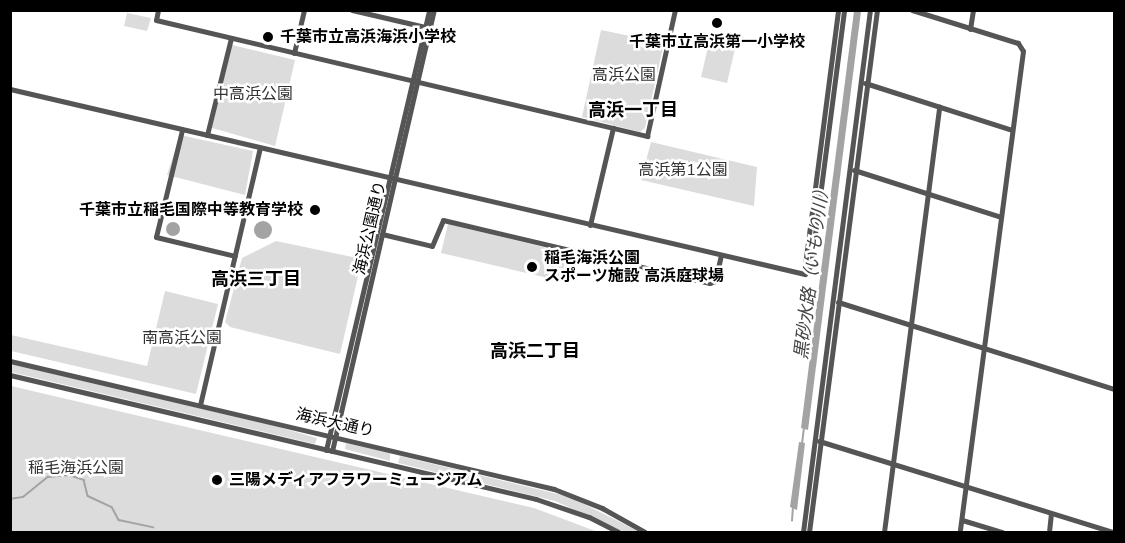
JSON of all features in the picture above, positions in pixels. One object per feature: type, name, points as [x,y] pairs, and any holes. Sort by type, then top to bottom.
[{"type":"street","points":[[158,10],[156,20],[647,136],[675,10]]},
{"type":"street","points":[[294,53],[304,10]]},
{"type":"street","points":[[352,10],[425,27]]},
{"type":"street","name":"海浜公園通り","points":[[415,82],[429,10]]},
{"type":"street","name":"海浜公園通り","points":[[329,450],[434,10]]},
{"type":"street","points":[[808,268],[805,265],[838,10]]},
{"type":"street","points":[[10,89],[796,274],[805,274],[808,268],[844,10]]},
{"type":"street","points":[[809,532],[818,441],[864,83],[870,10]]},
{"type":"street","points":[[864,83],[877,10]]},
{"type":"street","points":[[912,10],[1022,47],[960,532]]},
{"type":"street","points":[[970,28],[973,10]]},
{"type":"street","points":[[207,135],[231,38]]},
{"type":"street","points":[[864,83],[1012,129]]},
{"type":"street","points":[[884,532],[939,107]]},
{"type":"street","points":[[590,225],[613,128]]},
{"type":"street","points":[[182,130],[156,237],[235,255]]},
{"type":"street","points":[[200,405],[260,148]]},
{"type":"street","points":[[853,170],[1001,217]]},
{"type":"street","name":"海浜公園通り","points":[[332,436],[382,234],[392,179]]},
{"type":"street","points":[[382,234],[432,246],[443,220],[710,283],[715,281],[721,256]]},
{"type":"street","points":[[836,302],[1114,389]]},
{"type":"street","name":"海浜大通り","points":[[10,361],[554,489],[602,508],[645,532]]},
{"type":"street","name":"海浜大通り","points":[[10,375],[536,499],[589,517],[618,532]]},
{"type":"street","points":[[818,441],[1113,532]]},
{"type":"street","points":[[803,532],[818,441]]},
{"type":"street","points":[[393,465],[396,451]]},
{"type":"street","points":[[1048,532],[1051,514]]},
{"type":"street","points":[[962,520],[1002,532]]},
{"type":"green space","points":[[127,13],[151,18],[147,31],[124,26]]},
{"type":"green space","name":"高浜公園","points":[[601,30],[664,43],[645,128],[640,132],[582,117]]},
{"type":"green space","points":[[709,43],[735,49],[727,83],[701,77]]},
{"type":"green space","name":"中高浜公園","points":[[232,45],[295,60],[275,146],[212,128]]},
{"type":"green space","points":[[180,135],[253,151],[245,195],[167,175]]},
{"type":"green space","name":"高浜第1公園","points":[[651,142],[757,167],[754,206],[641,180]]},
{"type":"green space","name":"稲毛海浜公園 スポーツ施設 高浜庭球場","points":[[448,224],[567,253],[561,281],[441,253]]},
{"type":"green space","points":[[276,241],[362,259],[340,354],[230,327],[225,322],[242,258]]},
{"type":"green space","name":"南高浜公園","points":[[165,291],[218,304],[196,394],[11,351],[11,335],[147,366]]},
{"type":"green space","points":[[11,364],[317,438],[315,444],[11,372]]},
{"type":"green space","name":"稲毛海浜公園","points":[[11,386],[534,508],[598,532],[11,532]]},
{"type":"green space","points":[[346,443],[390,453],[390,461],[345,449]]},
{"type":"green space","points":[[400,456],[570,497],[640,532],[624,532],[555,501],[398,463]]},
{"type":"shaded area","points":[[854,11],[861,11],[808,430],[801,428]]},
{"type":"shaded area","points":[[737,33],[742,35],[744,40],[742,45],[737,47],[732,45],[730,40],[732,35]]},
{"type":"shaded area","points":[[263,221],[269,224],[272,230],[269,236],[263,239],[257,236],[254,230],[257,224]]},
{"type":"shaded area","points":[[173,222],[178,224],[180,229],[178,234],[173,236],[168,234],[166,229],[168,224]]},
{"type":"shaded area","points":[[799,442],[805,443],[797,510],[790,507]]},
{"type":"waterway","name":"黒砂水路（いもり川）","points":[[802,444],[804,428]]},
{"type":"waterway","points":[[10,499],[23,497],[48,477],[69,475],[84,480],[88,496],[112,507],[119,520],[153,527]]},
{"type":"waterway","name":"黒砂水路（いもり川）","points":[[792,521],[793,508]]},
{"type":"place","name":"千葉市立高浜第一小学校","points":[[717,23]]},
{"type":"place","name":"千葉市立高浜海浜小学校","points":[[268,37]]},
{"type":"place","name":"千葉市立稲毛国際中等教育学校","points":[[315,210]]},
{"type":"place","name":"稲毛海浜公園 スポーツ施設 高浜庭球場","points":[[532,267]]},
{"type":"place","name":"三陽メディアフラワーミュージアム","points":[[217,480]]},
{"type":"district","name":"高浜一丁目","points":[[633,110]]},
{"type":"district","name":"高浜三丁目","points":[[256,279]]},
{"type":"district","name":"高浜二丁目","points":[[535,351]]}]
